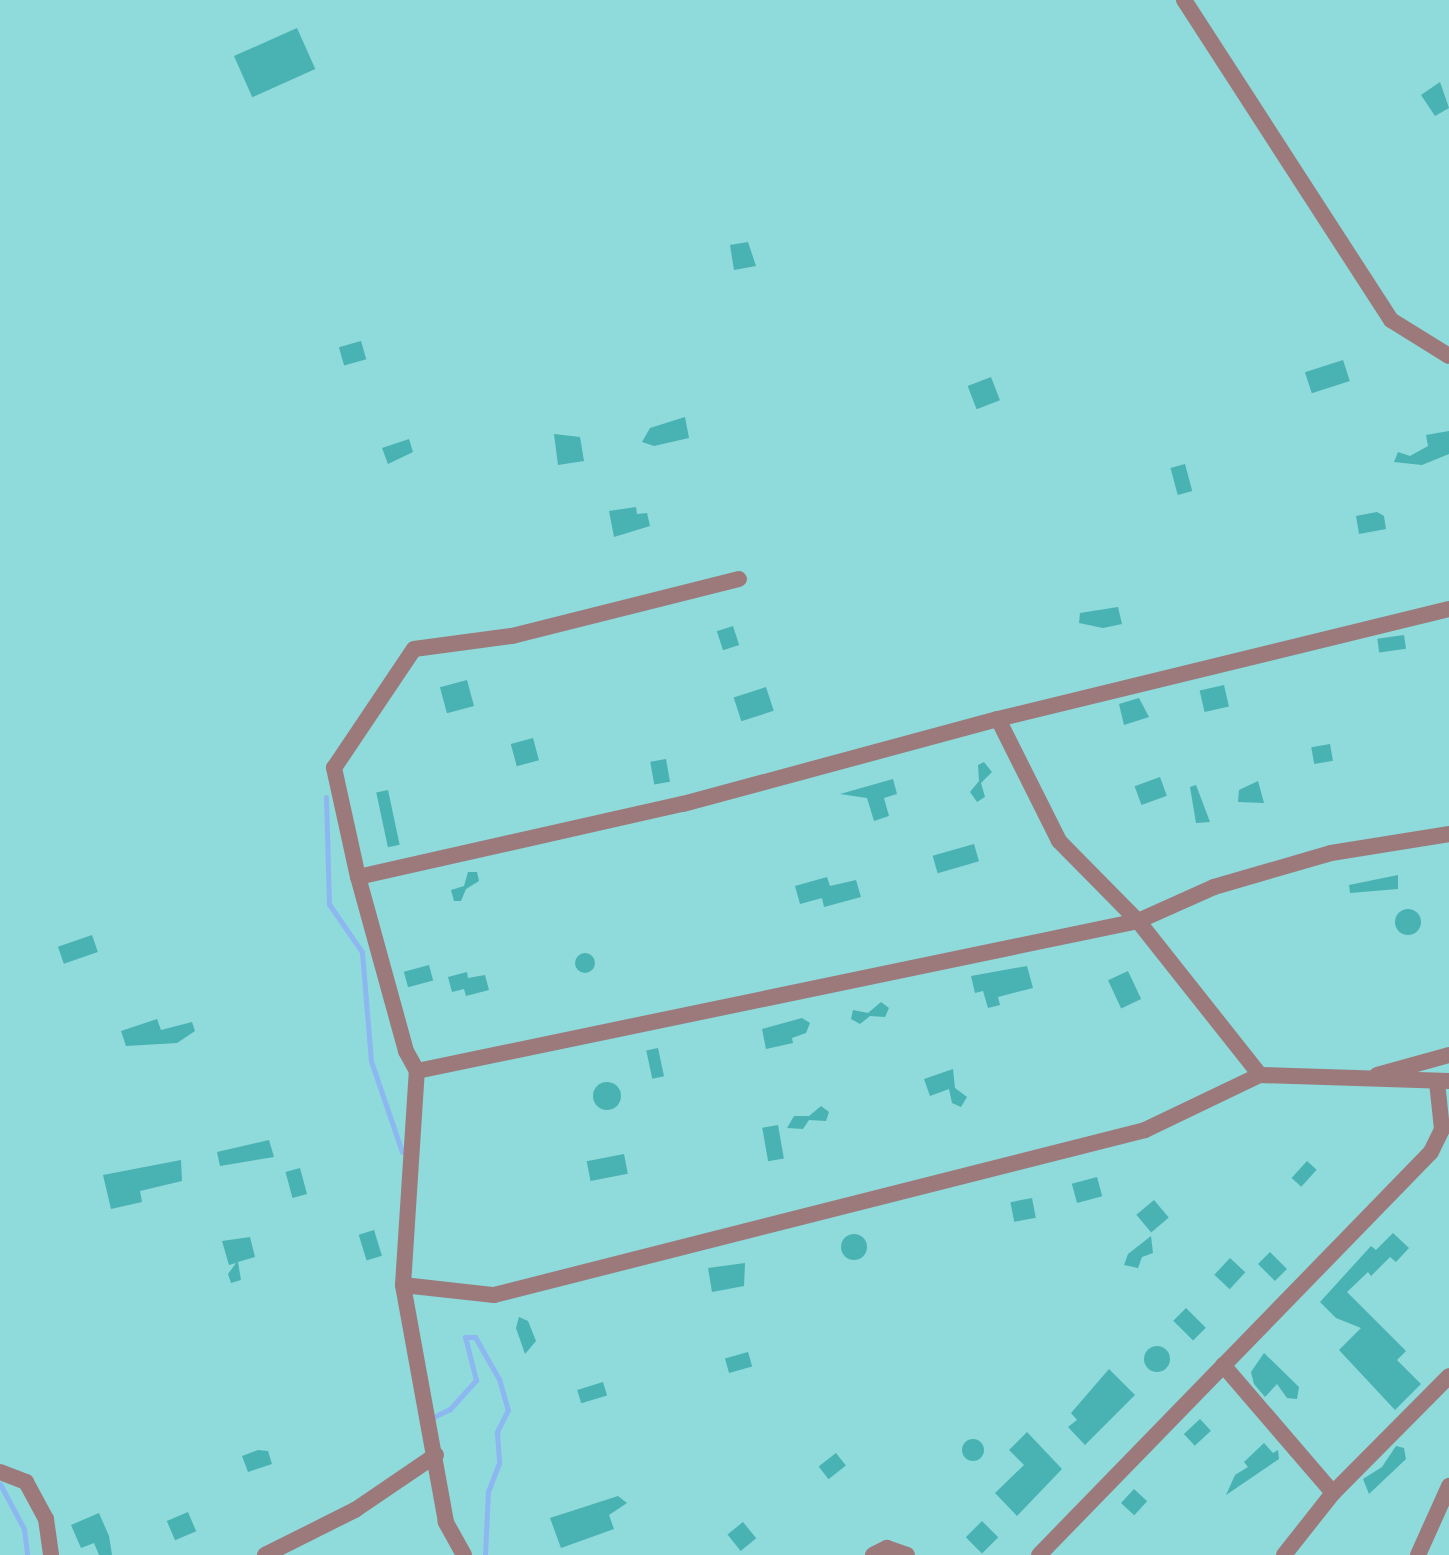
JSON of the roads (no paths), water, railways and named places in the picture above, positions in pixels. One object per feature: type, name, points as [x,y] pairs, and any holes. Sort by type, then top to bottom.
[{"type":"street","points":[[1184,0],[1391,320],[1449,356]]},
{"type":"street","points":[[464,1555],[446,1522],[403,1285],[417,1071],[406,1051],[358,877],[334,768],[414,649],[512,636],[739,579]]},
{"type":"street","points":[[358,877],[683,804],[998,719],[1449,609]]},
{"type":"street","points":[[998,719],[1059,841],[1138,921],[1260,1075]]},
{"type":"street","points":[[417,1071],[1138,921],[1214,887],[1331,853],[1449,834]]},
{"type":"street","points":[[1364,1079],[1449,1055]]},
{"type":"street","points":[[403,1285],[494,1295],[1145,1130],[1260,1075],[1443,1082],[1442,1129],[1431,1152],[1039,1555]]},
{"type":"street","points":[[1223,1365],[1333,1493]]},
{"type":"street","points":[[1284,1555],[1333,1493],[1449,1376]]},
{"type":"street","points":[[265,1555],[355,1510],[436,1455]]},
{"type":"street","points":[[2,1475],[26,1482],[46,1519],[51,1555]]},
{"type":"street","points":[[1418,1555],[1449,1486]]},
{"type":"street","points":[[873,1555],[887,1548],[907,1555]]},
{"type":"waterway","points":[[326,797],[329,904],[362,952],[371,1061],[402,1152]]},
{"type":"waterway","points":[[430,1419],[450,1409],[476,1380],[465,1337],[475,1337],[499,1379],[508,1410],[497,1432],[499,1463],[488,1491],[485,1555]]},
{"type":"waterway","points":[[0,1484],[24,1529],[27,1555]]}]
